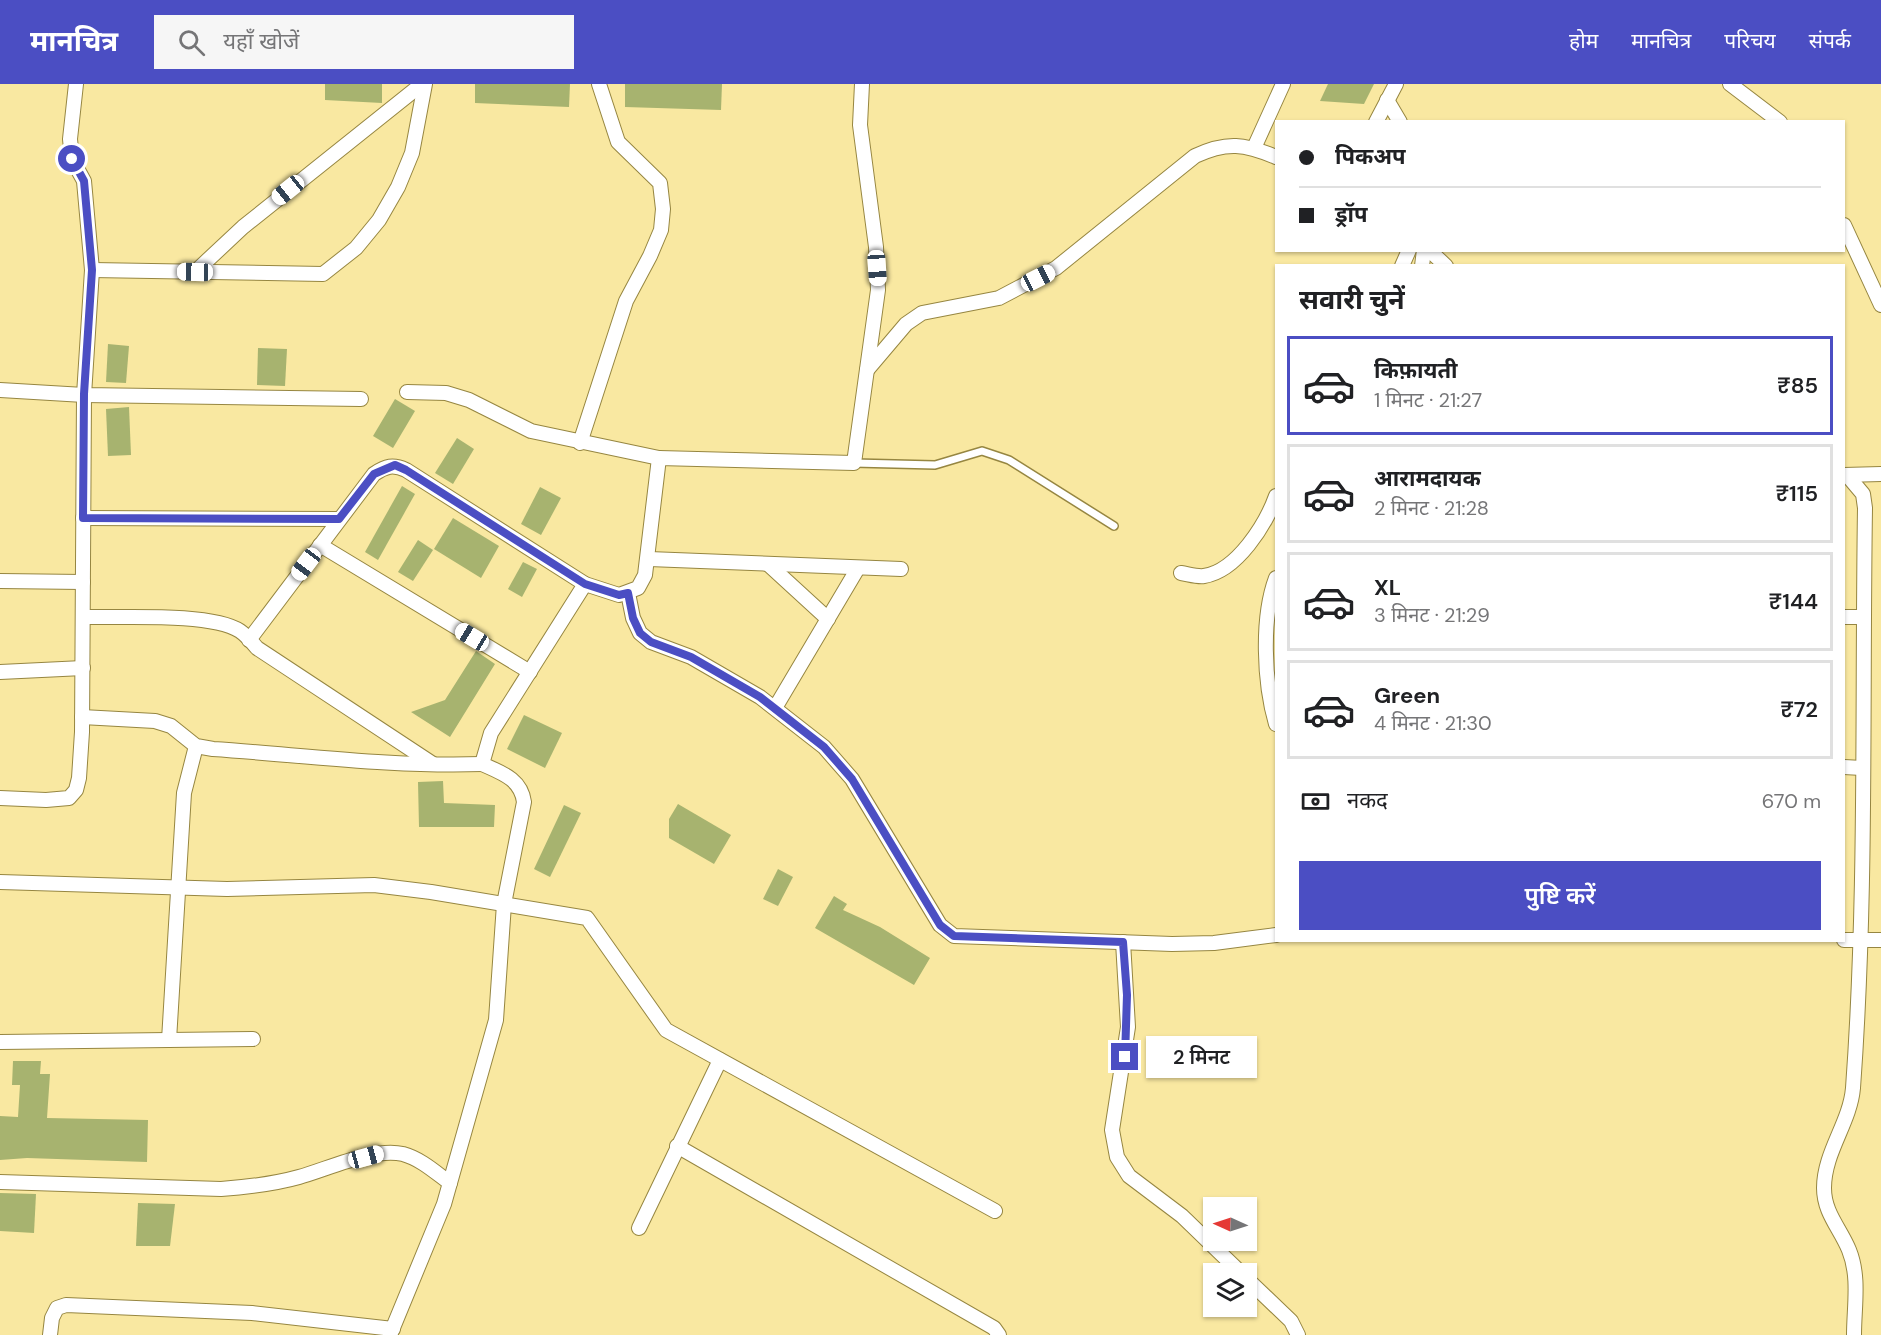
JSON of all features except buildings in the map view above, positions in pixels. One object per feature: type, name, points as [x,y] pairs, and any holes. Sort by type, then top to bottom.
[{"type":"street","points":[[0,798],[46,800],[69,798],[76,790],[79,778],[82,717],[84,394],[92,270],[84,181],[72,159],[70,139],[76,84]]},
{"type":"street","points":[[92,270],[323,274],[356,248],[379,220],[399,188],[412,153],[424,84]]},
{"type":"street","points":[[195,272],[243,227],[424,84]]},
{"type":"street","points":[[580,443],[626,301],[661,230],[663,209],[660,183],[618,142],[599,84]]},
{"type":"street","points":[[407,392],[446,393],[469,400],[531,431],[659,458],[854,463],[878,290],[876,247],[860,125],[862,84]]},
{"type":"street","points":[[1254,148],[1283,84]]},
{"type":"street","points":[[1377,120],[1396,84]]},
{"type":"street","points":[[1730,84],[1777,120]]},
{"type":"street","points":[[1387,100],[1399,120]]},
{"type":"street","points":[[866,372],[906,324],[922,313],[999,298],[1056,268],[1195,156],[1216,146],[1254,148],[1275,158]]},
{"type":"street","points":[[1845,227],[1881,305]]},
{"type":"street","points":[[1431,252],[1444,264]]},
{"type":"street","points":[[0,390],[84,394],[361,399]]},
{"type":"street","points":[[249,640],[374,474],[395,465],[585,584],[619,595],[628,593],[638,588],[649,559],[659,458]]},
{"type":"street","points":[[1845,475],[1881,474]]},
{"type":"street","points":[[1845,475],[1855,482],[1863,494],[1865,508],[1860,940],[1852,1091],[1825,1174],[1824,1189],[1833,1225],[1849,1249],[1854,1267],[1854,1335]]},
{"type":"street","points":[[1181,573],[1201,577],[1225,567],[1254,539],[1275,498]]},
{"type":"street","points":[[83,518],[339,519]]},
{"type":"street","points":[[320,545],[530,672]]},
{"type":"street","points":[[649,559],[901,569]]},
{"type":"street","points":[[768,564],[828,619]]},
{"type":"street","points":[[775,708],[858,568]]},
{"type":"street","points":[[0,581],[83,582]]},
{"type":"street","points":[[1275,581],[1269,597],[1267,624],[1271,697],[1275,719]]},
{"type":"street","points":[[482,764],[491,733],[585,584]]},
{"type":"street","points":[[628,593],[633,618],[640,633],[651,642],[691,657],[775,708],[824,747],[852,779],[940,925],[954,936],[1214,943],[1275,935]]},
{"type":"street","points":[[1845,617],[1863,616]]},
{"type":"street","points":[[83,617],[201,620],[224,624],[240,631],[249,640],[435,766]]},
{"type":"street","points":[[0,672],[82,668]]},
{"type":"street","points":[[50,1335],[52,1318],[57,1308],[66,1305],[252,1313],[392,1332],[450,1183],[496,1020],[504,904],[523,820],[522,791],[511,777],[482,764],[435,766],[332,760],[196,746],[171,726],[163,723],[82,717]]},
{"type":"street","points":[[169,1040],[184,793],[196,746]]},
{"type":"street","points":[[1845,767],[1862,768]]},
{"type":"street","points":[[0,882],[227,889],[374,885],[586,918],[666,1030],[995,1211]]},
{"type":"street","points":[[1845,940],[1881,940]]},
{"type":"street","points":[[1123,942],[1128,1027],[1112,1130],[1117,1157],[1129,1176],[1182,1216],[1231,1263]]},
{"type":"street","points":[[0,1042],[253,1039]]},
{"type":"street","points":[[639,1228],[676,1146],[720,1060]]},
{"type":"street","points":[[676,1146],[994,1328],[999,1335]]},
{"type":"street","points":[[0,1182],[221,1189],[251,1187],[298,1178],[383,1152],[401,1153],[416,1158],[450,1183]]},
{"type":"street","points":[[1257,1289],[1291,1321],[1298,1335]]},
{"type":"lane","points":[[854,463],[935,465],[982,451],[1009,460],[1114,526]]},
{"type":"route","points":[[72,159],[84,181],[92,270],[84,394],[83,518],[339,519],[374,474],[384,467],[395,465],[406,470],[585,584],[619,595],[628,593],[633,618],[640,633],[651,642],[691,657],[760,697],[824,747],[852,779],[940,925],[947,932],[954,936],[1123,942],[1128,1027],[1125,1057]]}]
